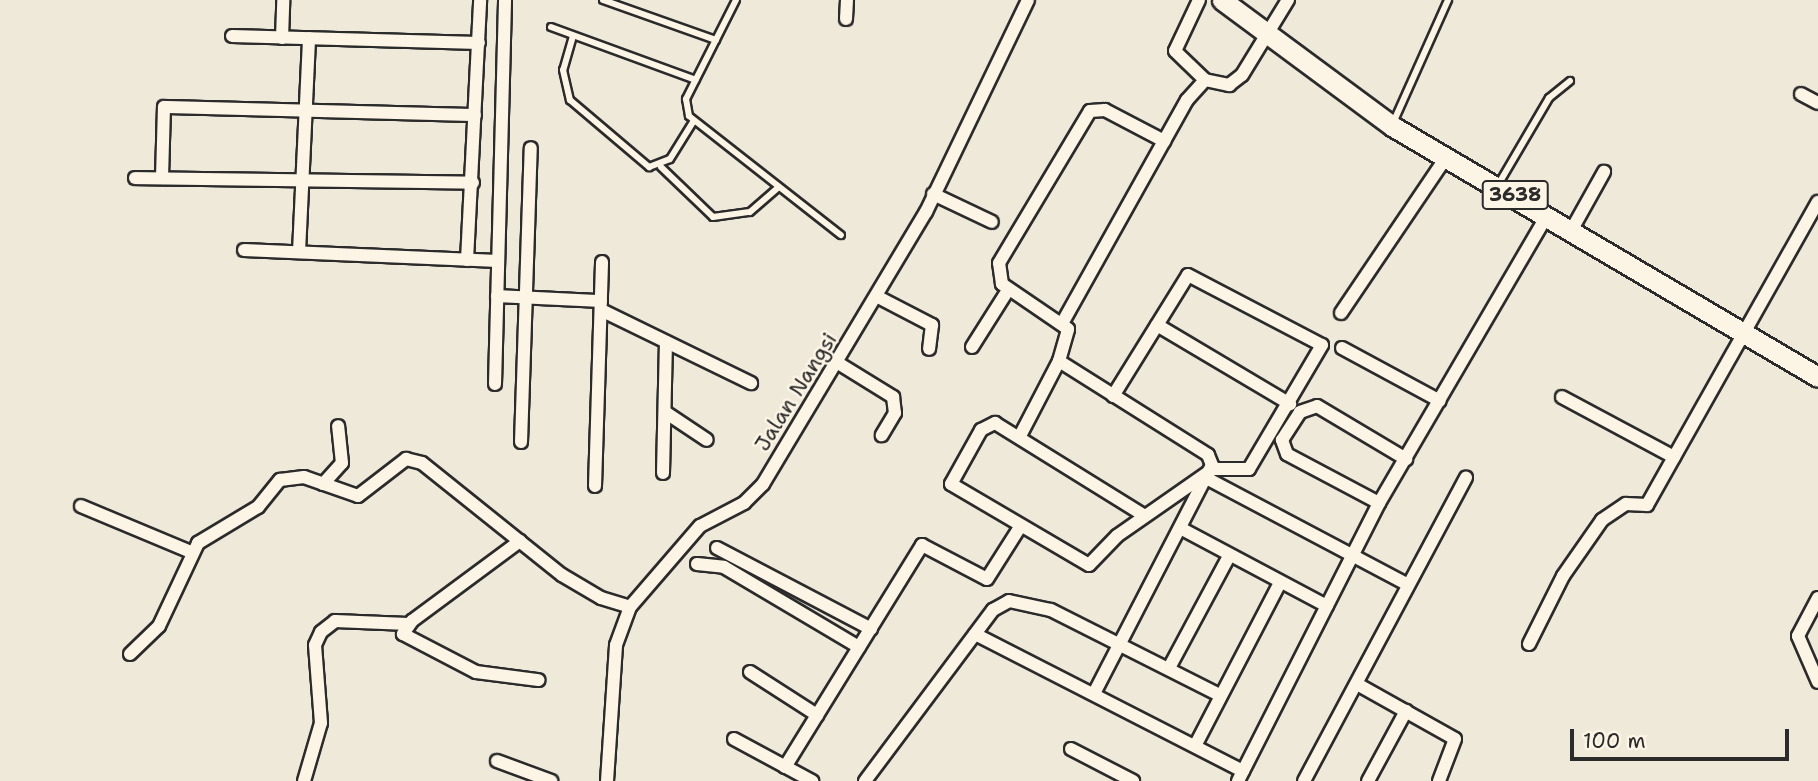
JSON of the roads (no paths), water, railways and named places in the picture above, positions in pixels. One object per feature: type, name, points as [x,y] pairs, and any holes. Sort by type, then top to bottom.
[{"type":"main road","name":"3638","points":[[1222,0],[1392,126],[1445,159],[1498,185],[1818,377]]},
{"type":"street","points":[[282,37],[284,0]]},
{"type":"street","points":[[467,260],[480,0]]},
{"type":"street","points":[[495,384],[505,0]]},
{"type":"street","points":[[846,19],[847,0]]},
{"type":"street","name":"Jalan Nangsi","points":[[607,781],[617,645],[630,607],[663,562],[690,536],[753,496],[878,297],[933,194],[1028,0]]},
{"type":"street","points":[[1199,0],[1175,51],[1205,80],[1238,81],[1288,0]]},
{"type":"street","points":[[232,36],[479,43]]},
{"type":"street","points":[[299,252],[309,38]]},
{"type":"street","points":[[1064,320],[1164,141],[1205,80]]},
{"type":"street","points":[[1801,94],[1818,103]]},
{"type":"street","points":[[162,178],[164,107],[475,115]]},
{"type":"street","points":[[1021,434],[1059,361],[1069,334],[1064,320],[1008,290],[998,278],[999,263],[1090,111],[1105,110],[1164,141]]},
{"type":"street","points":[[521,442],[531,148]]},
{"type":"street","points":[[1341,313],[1445,159]]},
{"type":"street","points":[[1571,231],[1604,172]]},
{"type":"street","points":[[135,178],[472,183]]},
{"type":"street","points":[[933,194],[992,222]]},
{"type":"street","points":[[1530,644],[1595,528],[1624,505],[1647,505],[1747,333],[1818,202]]},
{"type":"street","points":[[975,634],[1095,692],[1195,746],[1240,776],[1379,503],[1547,215]]},
{"type":"street","points":[[244,250],[498,261]]},
{"type":"street","points":[[595,486],[603,262]]},
{"type":"street","points":[[1113,396],[1182,279],[1195,274],[1317,338],[1320,355],[1249,469],[1211,475],[1145,516],[1089,565],[1020,527],[951,484],[985,427],[995,423],[1021,434],[1145,516]]},
{"type":"street","points":[[972,347],[1008,290]]},
{"type":"street","points":[[497,296],[601,305],[666,342],[751,383]]},
{"type":"street","points":[[878,297],[932,325],[929,349]]},
{"type":"street","points":[[1157,325],[1290,404]]},
{"type":"street","points":[[663,473],[666,342]]},
{"type":"street","points":[[1342,348],[1440,401]]},
{"type":"street","points":[[1059,361],[1208,455],[1211,475],[1095,692]]},
{"type":"street","points":[[838,363],[893,397],[895,414],[882,435]]},
{"type":"street","points":[[1562,397],[1674,457]]},
{"type":"street","points":[[1379,503],[1287,454],[1282,440],[1300,412],[1317,406],[1406,458]]},
{"type":"street","points":[[665,412],[707,440]]},
{"type":"street","points":[[323,484],[342,463],[338,426]]},
{"type":"street","points":[[130,654],[159,626],[191,552],[258,506],[285,477],[323,484],[359,496],[397,461],[414,461],[589,592],[630,607]]},
{"type":"street","points":[[1211,475],[1408,585]]},
{"type":"street","points":[[1304,781],[1466,478]]},
{"type":"street","points":[[81,506],[191,552]]},
{"type":"street","points":[[785,767],[922,544],[987,579],[1020,527]]},
{"type":"street","points":[[1182,529],[1326,606]]},
{"type":"street","points":[[520,541],[408,624],[403,634],[409,642],[456,664],[538,680]]},
{"type":"street","points":[[717,548],[865,638]]},
{"type":"street","points":[[1169,668],[1229,556]]},
{"type":"street","points":[[697,564],[724,567],[865,638]]},
{"type":"street","points":[[1195,746],[1219,695],[1280,583]]},
{"type":"street","points":[[1818,598],[1798,636],[1818,682]]},
{"type":"street","points":[[865,781],[975,634],[1009,601],[1051,610],[1121,642],[1219,695]]},
{"type":"street","points":[[304,781],[320,723],[315,645],[321,632],[335,621],[408,624]]},
{"type":"street","points":[[750,672],[817,715]]},
{"type":"street","points":[[1357,684],[1455,739],[1439,781]]},
{"type":"street","points":[[1368,781],[1406,711]]},
{"type":"street","points":[[734,739],[812,781]]},
{"type":"street","points":[[1071,749],[1133,781]]},
{"type":"street","points":[[497,761],[551,781]]},
{"type":"lane","points":[[603,0],[716,40]]},
{"type":"lane","points":[[736,0],[686,99],[693,122],[841,235]]},
{"type":"lane","points":[[1392,126],[1448,0]]},
{"type":"lane","points":[[551,27],[696,80]]},
{"type":"lane","points":[[573,36],[563,70],[570,100],[649,167],[661,167],[713,217],[750,212],[778,188]]},
{"type":"lane","points":[[1498,185],[1545,104],[1570,81]]},
{"type":"lane","points":[[661,167],[693,122]]}]
